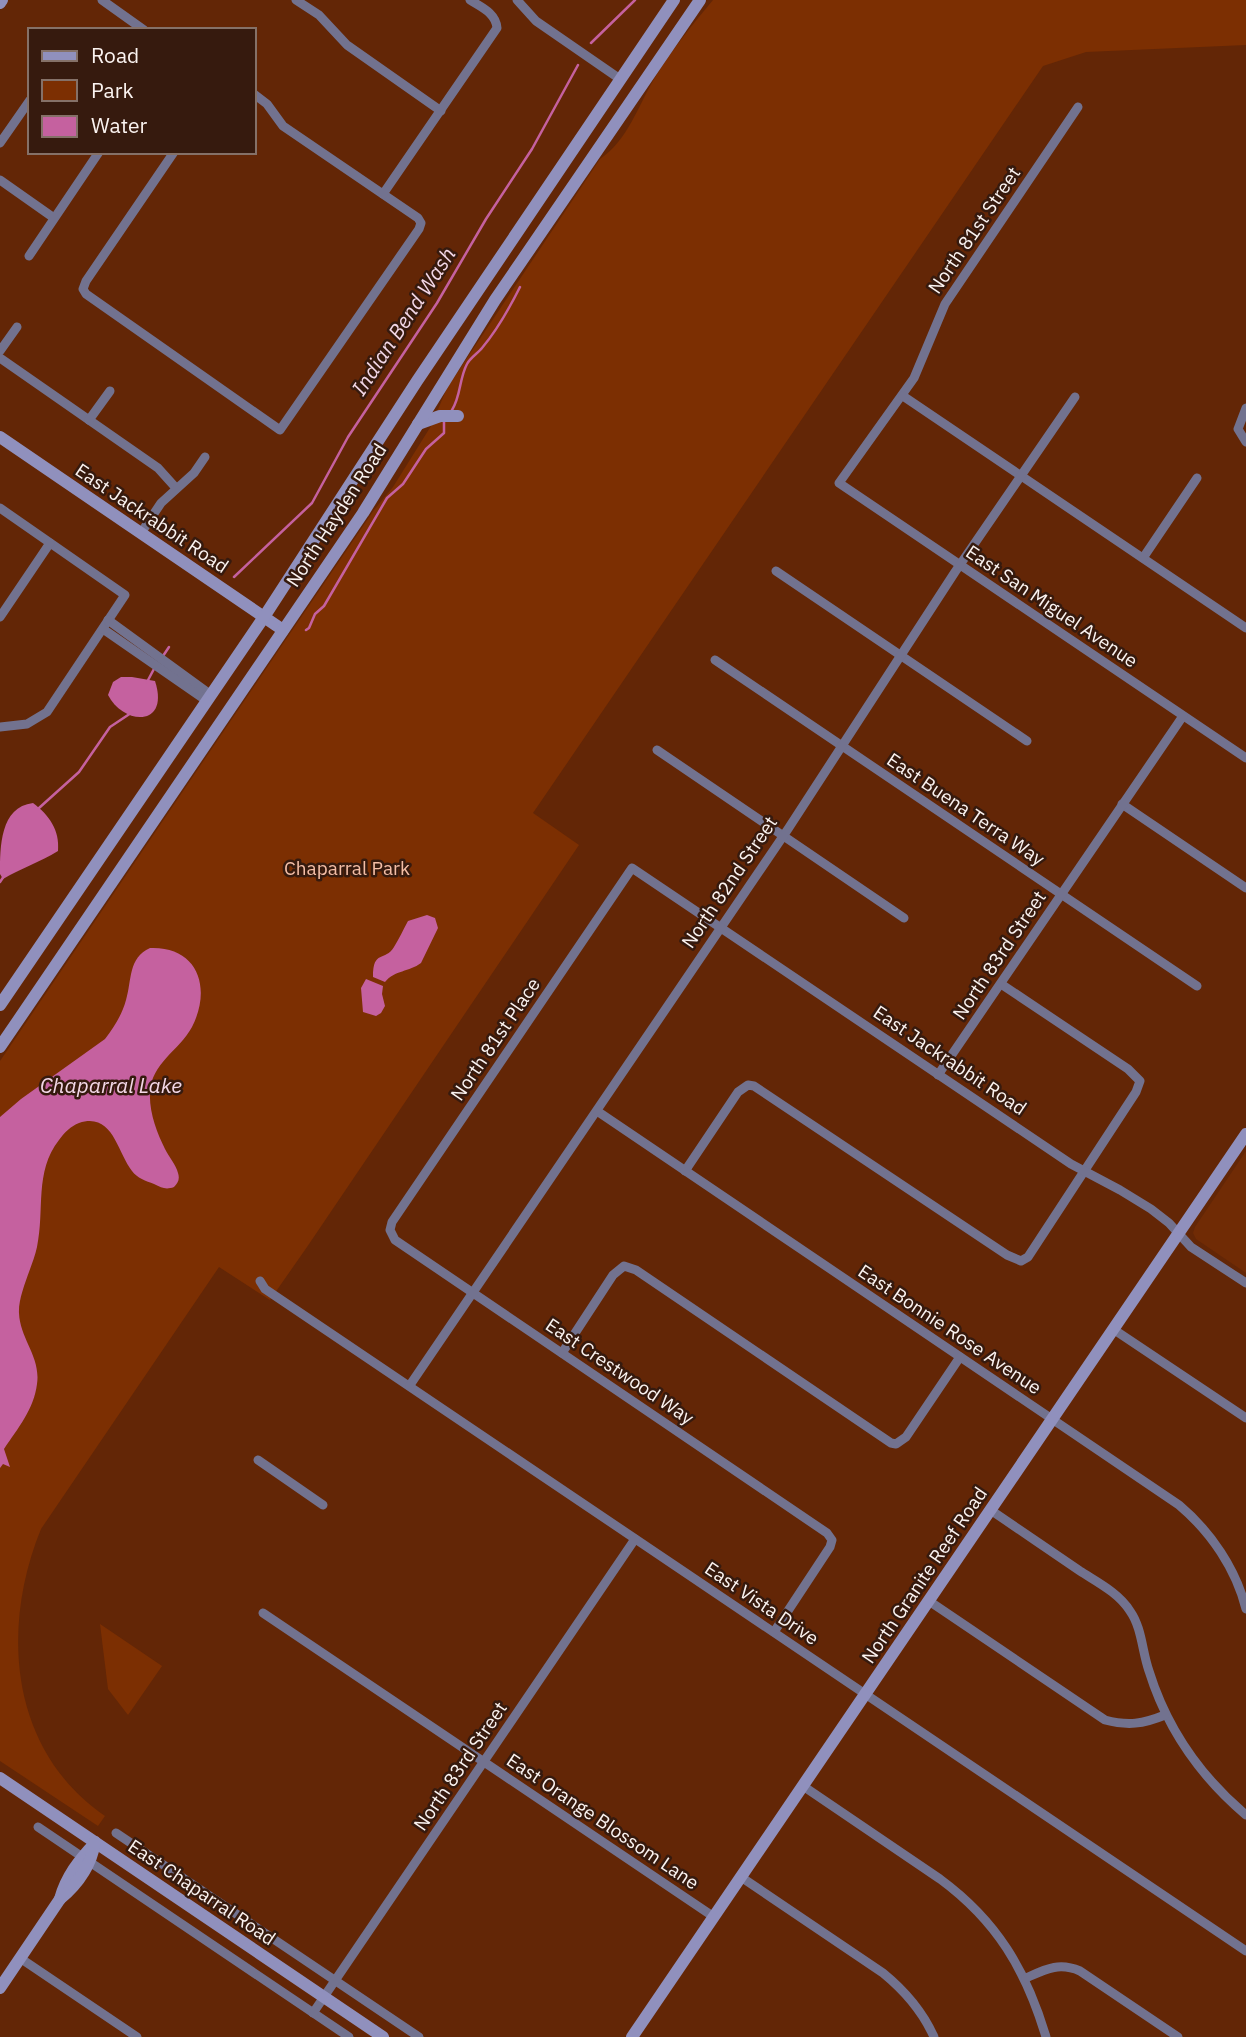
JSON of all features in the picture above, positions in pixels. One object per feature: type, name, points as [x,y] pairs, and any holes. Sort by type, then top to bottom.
[{"type":"main road","name":"North Hayden Road","points":[[0,1005],[264,617],[417,381],[674,0]]},
{"type":"main road","name":"North Hayden Road","points":[[0,1046],[363,513],[495,299],[700,0]]},
{"type":"main road","points":[[417,424],[440,416],[458,416]]},
{"type":"main road","name":"East Jackrabbit Road","points":[[0,437],[283,630]]},
{"type":"main road","name":"North Granite Reef Road","points":[[632,2037],[1246,1134]]},
{"type":"main road","name":"East Chaparral Road","points":[[0,1778],[383,2037]]},
{"type":"main road","points":[[0,1988],[60,1899],[72,1889],[95,1842]]},
{"type":"street","points":[[102,0],[141,28]]},
{"type":"street","points":[[296,0],[319,15],[346,45],[441,111]]},
{"type":"street","points":[[383,194],[495,32],[497,23],[492,15],[470,0]]},
{"type":"street","points":[[517,0],[536,21],[620,79]]},
{"type":"street","points":[[173,154],[83,289],[86,294],[280,430],[421,223],[418,218],[284,126],[267,104],[256,96]]},
{"type":"street","points":[[0,143],[28,103]]},
{"type":"street","name":"North 81st Street","points":[[839,483],[902,396],[920,364],[945,304],[1078,107]]},
{"type":"street","points":[[29,256],[98,154]]},
{"type":"street","points":[[0,180],[54,218]]},
{"type":"street","points":[[0,351],[18,327]]},
{"type":"street","points":[[0,358],[159,468],[176,488]]},
{"type":"street","points":[[89,420],[110,391]]},
{"type":"street","points":[[902,396],[1246,628]]},
{"type":"street","name":"North 82nd Street","points":[[410,1385],[783,836],[960,565],[1075,397]]},
{"type":"street","points":[[1246,408],[1239,420],[1238,429],[1246,442]]},
{"type":"street","points":[[141,533],[161,503],[194,472],[205,457]]},
{"type":"street","points":[[1143,558],[1197,478]]},
{"type":"street","name":"East San Miguel Avenue","points":[[839,483],[1246,758]]},
{"type":"street","points":[[0,508],[125,595],[47,712],[27,724],[0,727]]},
{"type":"street","points":[[0,617],[50,543]]},
{"type":"street","points":[[776,571],[1027,741]]},
{"type":"street","points":[[108,620],[209,698]]},
{"type":"street","points":[[103,629],[209,698]]},
{"type":"street","name":"East Buena Terra Way","points":[[715,660],[1197,986]]},
{"type":"street","name":"North 83rd Street","points":[[938,1075],[1183,716]]},
{"type":"street","points":[[657,750],[904,918]]},
{"type":"street","points":[[1122,804],[1246,888]]},
{"type":"street","name":"East Jackrabbit Road","points":[[632,868],[938,1075],[1085,1171],[1151,1209],[1191,1247],[1246,1283]]},
{"type":"street","name":"North 81st Place","points":[[390,1230],[400,1211],[632,868]]},
{"type":"street","points":[[685,1171],[738,1092],[748,1085],[759,1089],[1007,1255],[1021,1261],[1033,1251],[1136,1092],[1140,1081],[1128,1069],[1001,984]]},
{"type":"street","name":"East Bonnie Rose Avenue","points":[[597,1111],[1192,1516],[1220,1550],[1237,1580],[1246,1609]]},
{"type":"street","name":"East Crestwood Way","points":[[390,1230],[395,1240],[827,1533],[832,1540],[830,1548],[774,1632]]},
{"type":"street","points":[[562,1353],[613,1275],[624,1266],[636,1270],[886,1440],[896,1444],[906,1437],[960,1357]]},
{"type":"street","name":"East Vista Drive","points":[[260,1281],[265,1289],[1246,1951]]},
{"type":"street","points":[[1114,1329],[1246,1418]]},
{"type":"street","points":[[258,1460],[323,1505]]},
{"type":"street","points":[[992,1511],[1101,1585],[1129,1609],[1136,1620],[1149,1672],[1165,1715],[1199,1768],[1224,1797],[1246,1815]]},
{"type":"street","name":"North 83rd Street","points":[[313,2013],[635,1539]]},
{"type":"street","points":[[929,1601],[1105,1720],[1126,1726],[1145,1723],[1165,1715]]},
{"type":"street","name":"East Orange Blossom Lane","points":[[263,1613],[714,1917]]},
{"type":"street","points":[[803,1786],[961,1894],[980,1912],[1026,1978],[1046,2037]]},
{"type":"street","points":[[38,1827],[349,2037]]},
{"type":"street","points":[[116,1833],[419,2037]]},
{"type":"street","points":[[741,1877],[899,1986],[919,2010],[934,2037]]},
{"type":"street","points":[[20,1958],[137,2037]]},
{"type":"street","points":[[1026,1978],[1049,1967],[1069,1966],[1178,2037]]},
{"type":"shaded area","points":[[1246,1151],[1246,1273],[1196,1239],[1193,1233]]},
{"type":"green space","name":"Chaparral Park","points":[[713,0],[1246,0],[1246,45],[1086,52],[1043,66],[533,813],[579,845],[307,1247],[270,1300],[219,1267],[41,1529],[28,1567],[20,1607],[18,1647],[22,1686],[32,1723],[49,1758],[73,1789],[105,1816],[98,1826],[0,1761],[0,1061],[374,510],[393,487],[431,426],[447,388],[600,159],[618,142],[632,122],[667,58]]},
{"type":"green space","points":[[100,1624],[162,1666],[128,1715],[108,1689]]},
{"type":"water","points":[[121,677],[155,681],[158,696],[156,707],[151,714],[134,716],[115,705],[108,695],[113,682]]},
{"type":"water","points":[[33,803],[52,824],[57,836],[58,851],[3,879],[0,863],[4,830],[14,812]]},
{"type":"water","points":[[427,915],[435,918],[438,928],[421,963],[393,975],[385,982],[373,977],[377,959],[391,951],[408,921]]},
{"type":"water","name":"Chaparral Lake","points":[[150,948],[166,949],[180,954],[190,962],[200,984],[201,998],[192,1027],[160,1065],[150,1093],[154,1122],[177,1170],[178,1181],[174,1187],[166,1188],[139,1177],[132,1171],[113,1136],[100,1123],[90,1121],[70,1128],[51,1152],[43,1178],[37,1247],[19,1305],[20,1322],[36,1365],[37,1384],[29,1410],[4,1449],[10,1467],[3,1464],[0,1468],[0,1117],[105,1039],[122,1011],[134,964],[143,952]]},
{"type":"water","points":[[366,979],[383,986],[385,1006],[376,1016],[363,1012],[361,988]]},
{"type":"waterway","name":"Indian Bend Wash","points":[[591,43],[635,0]]},
{"type":"waterway","name":"Indian Bend Wash","points":[[234,577],[312,503],[348,437],[437,303],[486,219],[532,149],[578,65]]},
{"type":"waterway","points":[[452,410],[467,364],[493,334],[520,287]]},
{"type":"waterway","points":[[306,630],[315,614],[324,606],[387,498],[403,484],[426,449],[444,433],[444,421]]},
{"type":"waterway","name":"Indian Bend Wash","points":[[163,656],[169,647]]},
{"type":"waterway","name":"Indian Bend Wash","points":[[147,682],[155,667]]},
{"type":"waterway","name":"Indian Bend Wash","points":[[39,808],[79,772],[110,727],[131,713]]},
{"type":"waterway","name":"Indian Bend Wash","points":[[0,882],[4,876]]}]
